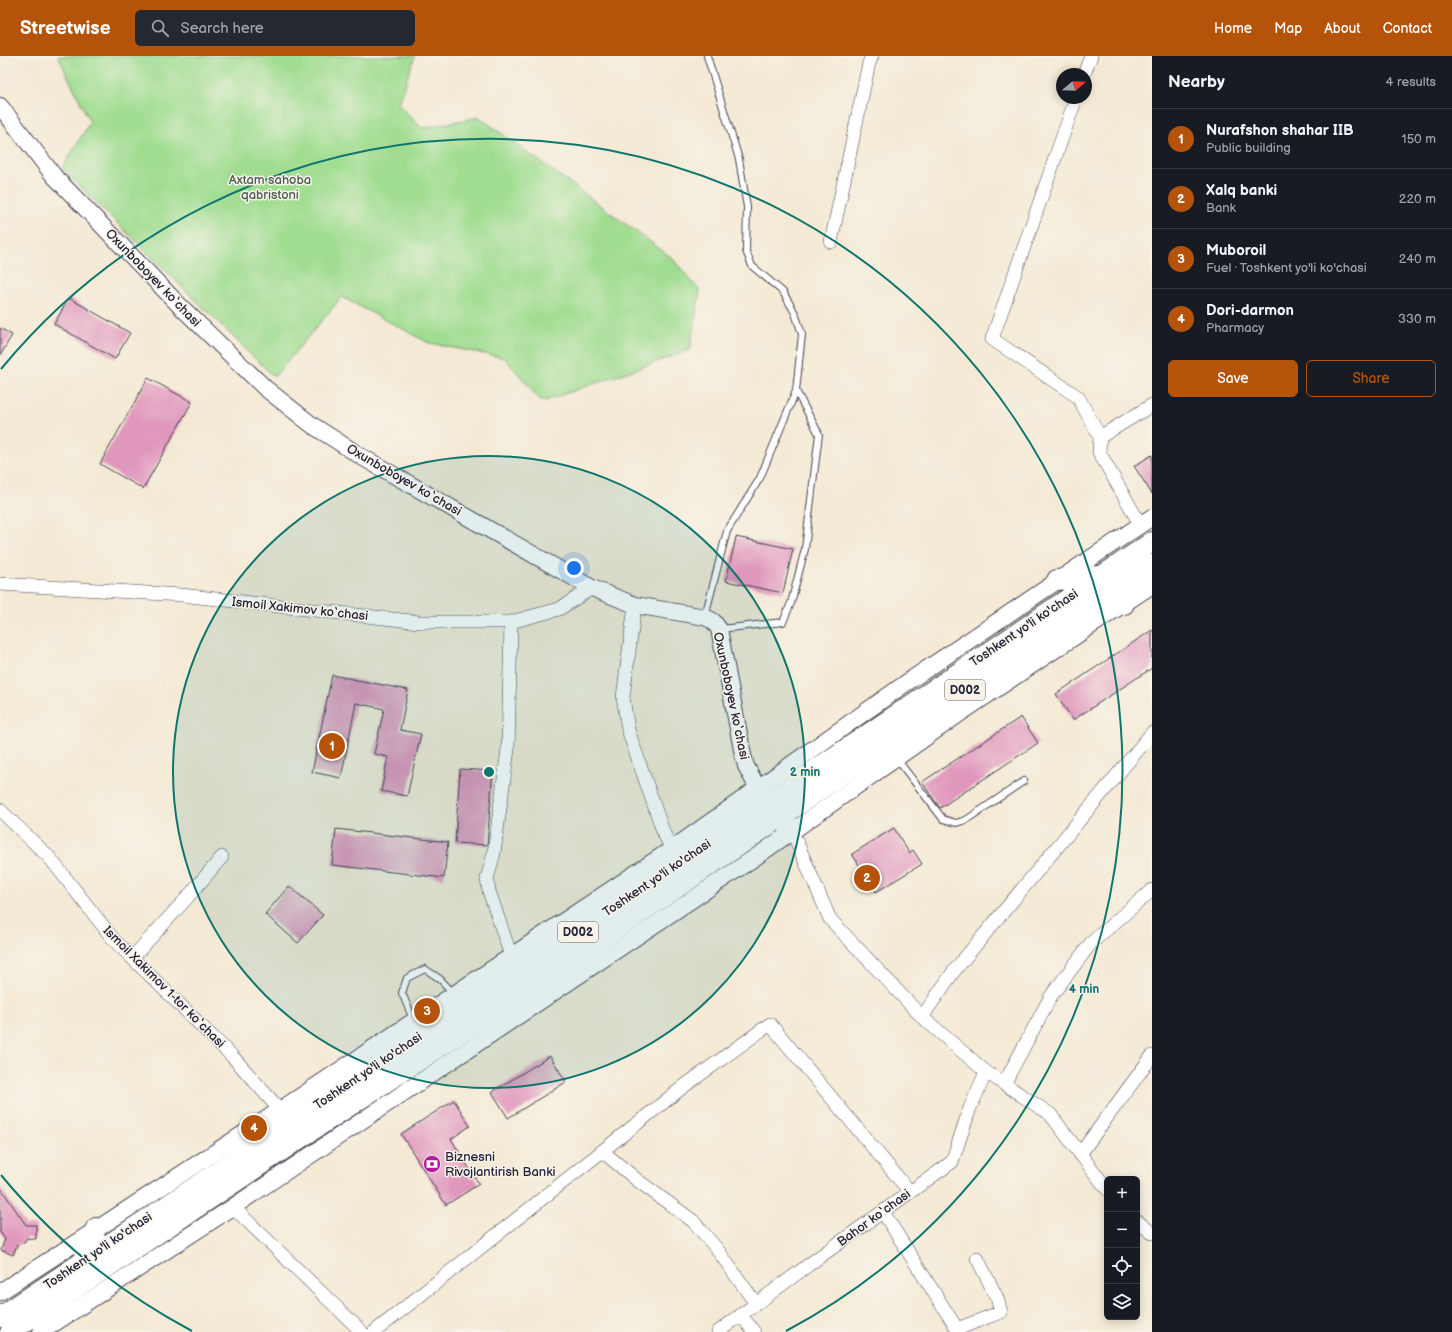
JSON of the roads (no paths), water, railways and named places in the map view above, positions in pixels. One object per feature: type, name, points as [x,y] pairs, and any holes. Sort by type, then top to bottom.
[{"type":"main road","name":"Toshkent yo'li ko'chasi","points":[[0,1317],[680,864],[763,794],[1152,542]]},
{"type":"main road","name":"Toshkent yo'li ko'chasi","points":[[10,1332],[302,1136],[536,993],[787,824],[946,703],[1152,565]]},
{"type":"main road","points":[[1057,580],[1100,576]]},
{"type":"main road","points":[[1091,606],[1124,604]]},
{"type":"main road","name":"Oxunboboyev ko‘chasi","points":[[763,794],[787,824]]},
{"type":"main road","points":[[82,1262],[96,1228]]},
{"type":"main road","points":[[82,1305],[88,1281]]},
{"type":"street","points":[[831,242],[869,63],[872,56]]},
{"type":"street","points":[[1086,68],[1091,56]]},
{"type":"street","points":[[0,1292],[96,1228],[280,1110],[672,849],[763,794],[906,683],[1146,521],[1099,452],[1100,437],[1078,397],[992,339],[1074,104]]},
{"type":"street","name":"Oxunboboyev ko‘chasi","points":[[0,106],[54,176],[179,306],[265,388],[312,425],[362,458],[592,588],[635,605],[705,617],[713,622],[719,629],[746,766],[763,794]]},
{"type":"street","points":[[1100,437],[1152,404]]},
{"type":"street","name":"Ismoil Xakimov ko‘chasi","points":[[0,584],[181,595],[419,622],[511,622],[559,609],[592,588]]},
{"type":"street","points":[[1104,1185],[1050,1114],[986,1072],[922,1017],[830,919],[787,824],[896,758],[1152,585]]},
{"type":"street","points":[[635,605],[623,697],[628,730],[664,834],[672,849]]},
{"type":"street","points":[[511,622],[508,749],[494,853],[487,878],[489,891],[511,956]]},
{"type":"street","points":[[922,1017],[954,971],[1152,733]]},
{"type":"street","name":"Ismoil Xakimov 1-tor ko‘chasi","points":[[0,810],[49,858],[114,940],[232,1056],[280,1110]]},
{"type":"street","points":[[132,958],[222,857]]},
{"type":"street","points":[[1004,1084],[1051,996],[1091,943],[1152,890]]},
{"type":"street","points":[[41,1332],[233,1207],[536,993]]},
{"type":"street","points":[[374,1332],[682,1087],[770,1024],[910,1192]]},
{"type":"street","points":[[1080,1154],[1152,1056]]},
{"type":"street","name":"Bahor ko‘chasi","points":[[718,1332],[952,1162],[970,1108],[986,1072]]},
{"type":"street","points":[[602,1151],[637,1180],[693,1221],[717,1249],[756,1304]]},
{"type":"street","points":[[233,1207],[362,1332]]},
{"type":"street","points":[[883,1212],[958,1331],[1001,1312],[997,1298],[977,1258]]},
{"type":"street","points":[[1140,1223],[1152,1233]]},
{"type":"street","points":[[741,1315],[754,1332]]},
{"type":"lane","points":[[705,617],[727,531],[760,478],[796,391],[802,334],[795,313],[783,292],[752,266],[746,251],[747,207],[739,159],[707,56]]},
{"type":"lane","points":[[719,629],[783,622],[791,603],[805,549],[819,434],[796,391]]},
{"type":"lane","points":[[896,758],[943,819],[956,823],[966,820],[1024,781]]},
{"type":"lane","points":[[414,1021],[402,993],[407,978],[425,969],[440,979],[454,994]]},
{"type":"place","name":"Nurafshon shahar IIB","points":[[332,746]]},
{"type":"place","name":"Xalq banki","points":[[867,878]]},
{"type":"place","name":"Muboroil","points":[[427,1011]]},
{"type":"place","name":"Dori-darmon","points":[[254,1128]]},
{"type":"place","name":"Biznesni Rivojlantirish Banki","points":[[432,1164]]},
{"type":"park label","name":"Axtam sahoba qabristoni","points":[[270,188]]}]
